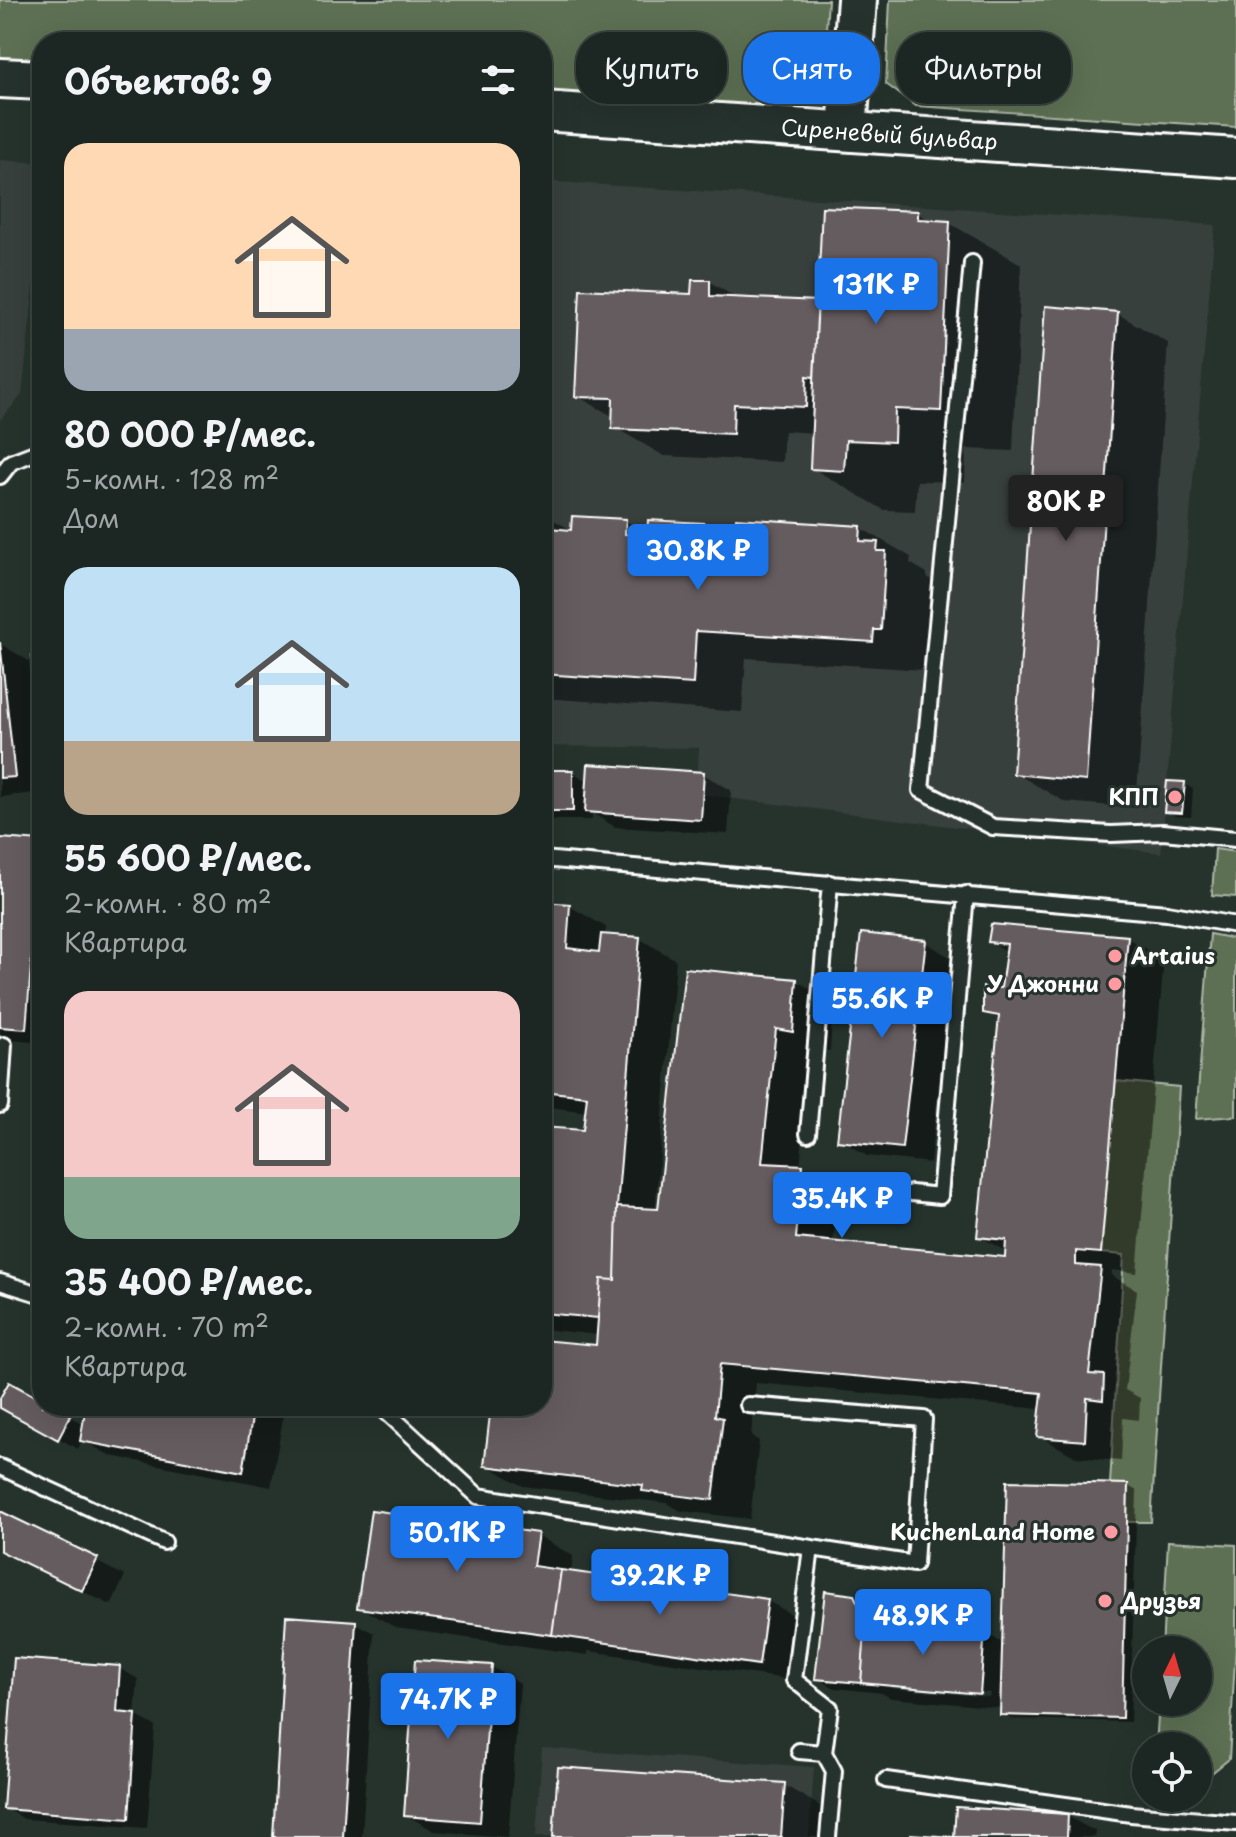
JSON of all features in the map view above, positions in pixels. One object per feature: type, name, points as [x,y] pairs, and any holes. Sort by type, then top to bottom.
[{"type":"main road","points":[[847,130],[857,0]]},
{"type":"main road","points":[[0,78],[32,80]]},
{"type":"main road","name":"Сиреневый бульвар","points":[[552,112],[1236,158]]},
{"type":"lane","points":[[972,263],[921,790],[993,827],[1111,834],[1163,832],[1236,839]]},
{"type":"lane","points":[[0,476],[11,462],[32,454]]},
{"type":"lane","points":[[552,860],[1167,913],[1236,925]]},
{"type":"lane","points":[[808,1134],[830,883]]},
{"type":"lane","points":[[911,1193],[940,1196],[966,894]]},
{"type":"lane","points":[[0,1105],[4,1045]]},
{"type":"lane","points":[[0,1282],[32,1292]]},
{"type":"lane","points":[[391,1416],[478,1496],[915,1564],[924,1419],[748,1405]]},
{"type":"lane","points":[[0,1467],[164,1542]]},
{"type":"lane","points":[[811,1548],[794,1680],[830,1708],[824,1753],[834,1771],[828,1837]]},
{"type":"lane","points":[[799,1751],[824,1753]]},
{"type":"lane","points":[[886,1780],[1131,1814],[1236,1823]]},
{"type":"shaded area","points":[[0,160],[32,162],[32,304],[22,395],[0,420]]},
{"type":"shaded area","points":[[552,182],[1215,225],[1161,853],[697,794],[699,748],[552,746]]},
{"type":"shaded area","points":[[542,1748],[814,1767],[809,1837],[536,1837]]},
{"type":"green space","points":[[0,0],[828,0],[826,32],[743,32],[743,104],[807,104],[801,110],[697,104],[727,104],[727,32],[576,32],[576,97],[552,96],[552,32],[32,32],[32,65],[0,63]]},
{"type":"green space","points":[[890,0],[1236,0],[1236,127],[913,104],[1071,104],[1071,32],[896,32],[896,91],[886,84]]},
{"type":"green space","points":[[1215,849],[1236,852],[1236,897],[1212,895]]},
{"type":"green space","points":[[1210,934],[1236,939],[1236,1116],[1196,1119]]},
{"type":"green space","points":[[1116,1081],[1179,1087],[1151,1522],[1127,1522],[1128,1485],[1110,1484],[1124,1255],[1101,1253]]},
{"type":"green space","points":[[1168,1541],[1236,1545],[1236,1644],[1229,1759],[1212,1773],[1212,1732],[1157,1732],[1158,1716],[1212,1716],[1212,1636],[1163,1636]]},
{"type":"building","points":[[822,207],[918,211],[918,219],[950,221],[941,411],[895,409],[894,442],[846,440],[844,471],[810,469]]},
{"type":"building","points":[[692,280],[710,280],[710,296],[818,301],[814,377],[807,376],[806,407],[734,404],[733,434],[612,429],[613,398],[575,397],[580,289],[691,294]]},
{"type":"building","points":[[1045,306],[1118,312],[1086,781],[1013,774]]},
{"type":"building","points":[[572,516],[626,519],[625,534],[647,535],[648,520],[704,523],[704,531],[736,534],[736,518],[861,526],[860,541],[878,542],[877,551],[886,551],[881,630],[874,630],[873,642],[696,631],[693,684],[552,675],[552,528],[571,530]]},
{"type":"building","points":[[0,642],[15,777],[0,778]]},
{"type":"building","points":[[588,764],[704,772],[701,820],[585,812]]},
{"type":"building","points":[[552,770],[573,770],[573,811],[552,811]]},
{"type":"building","name":"КПП","points":[[1167,781],[1185,782],[1182,813],[1164,812]]},
{"type":"building","points":[[0,838],[32,840],[32,954],[26,1029],[0,1027]]},
{"type":"building","points":[[552,903],[570,904],[567,948],[599,952],[601,934],[640,937],[617,1207],[615,1280],[601,1279],[598,1318],[552,1314],[552,1128],[583,1130],[587,1096],[552,1092]]},
{"type":"building","points":[[991,924],[1128,936],[1101,1253],[1076,1251],[1076,1265],[1101,1267],[1089,1374],[1104,1375],[1103,1400],[1087,1398],[1085,1441],[1037,1437],[1042,1393],[720,1364],[715,1416],[723,1418],[713,1500],[642,1491],[643,1485],[484,1466],[490,1416],[552,1416],[552,1341],[596,1345],[601,1279],[615,1280],[617,1207],[658,1209],[685,968],[797,979],[793,1032],[776,1029],[762,1163],[803,1165],[796,1238],[1005,1257],[1006,1240],[977,1237],[999,1016],[983,1013],[983,987],[1001,988],[1007,944],[988,942]]},
{"type":"building","points":[[861,933],[926,940],[902,1148],[837,1141]]},
{"type":"building","points":[[9,1382],[32,1395],[32,1416],[70,1416],[58,1440],[0,1408],[0,1398]]},
{"type":"building","points":[[84,1416],[252,1416],[243,1472],[80,1441]]},
{"type":"building","points":[[1007,1481],[1128,1484],[1122,1718],[1000,1715]]},
{"type":"building","points":[[371,1510],[538,1533],[533,1566],[561,1570],[552,1635],[357,1608]]},
{"type":"building","points":[[0,1511],[98,1558],[82,1591],[0,1551]]},
{"type":"building","points":[[561,1570],[768,1599],[759,1665],[552,1635]]},
{"type":"building","points":[[825,1591],[854,1595],[866,1620],[861,1683],[815,1679]]},
{"type":"building","points":[[286,1616],[356,1621],[343,1837],[273,1837]]},
{"type":"building","points":[[866,1620],[985,1630],[980,1694],[861,1683]]},
{"type":"building","points":[[14,1658],[120,1666],[117,1712],[136,1714],[129,1819],[3,1809]]},
{"type":"building","points":[[415,1660],[492,1665],[480,1822],[404,1816]]},
{"type":"building","points":[[558,1767],[785,1783],[781,1837],[553,1837]]},
{"type":"building","points":[[956,1807],[1068,1814],[1067,1837],[954,1837]]},
{"type":"building","points":[[911,1834],[954,1837],[911,1837]]},
{"type":"place","name":"КПП","points":[[1175,797]]},
{"type":"place","name":"Artaius","points":[[1115,956]]},
{"type":"place","name":"У Джонни","points":[[1115,984]]},
{"type":"place","name":"KuchenLand Home","points":[[1111,1532]]},
{"type":"place","name":"Друзья","points":[[1105,1601]]}]
